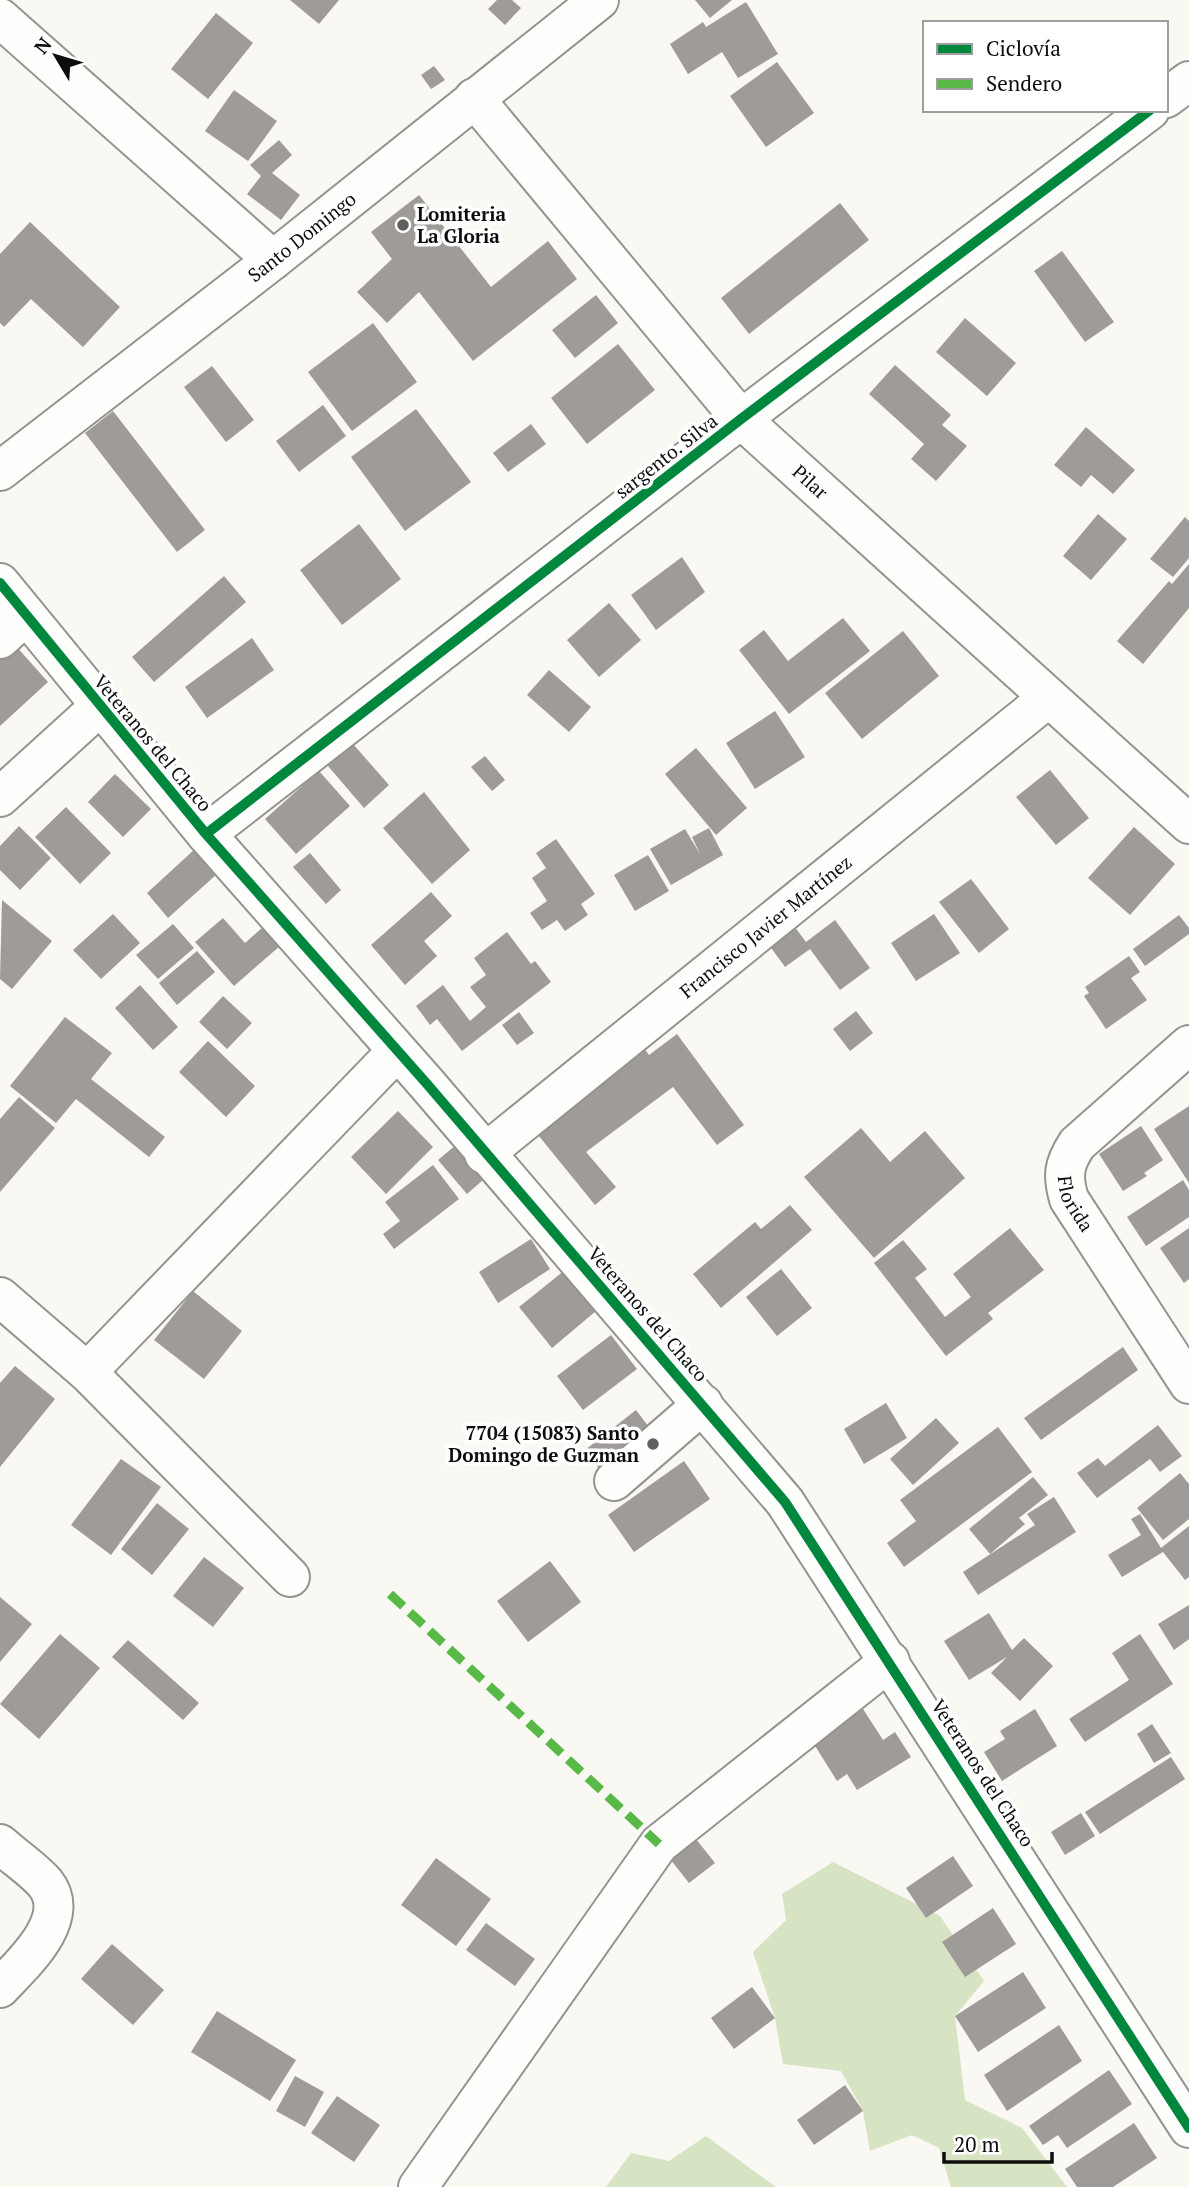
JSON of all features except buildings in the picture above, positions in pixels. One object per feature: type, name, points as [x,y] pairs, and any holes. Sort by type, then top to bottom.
[{"type":"street","name":"Santo Domingo","points":[[0,471],[273,260],[591,2]]},
{"type":"street","points":[[0,18],[273,260]]},
{"type":"street","points":[[1168,97],[1189,81]]},
{"type":"street","name":"Pilar","points":[[474,98],[741,419],[1047,699],[1189,824]]},
{"type":"street","name":"sargento. Silva","points":[[206,834],[741,419],[1147,112]]},
{"type":"street","name":"Veteranos del Chaco","points":[[0,583],[13,627],[99,707],[206,834],[703,1404],[785,1503],[890,1661],[1189,2128]]},
{"type":"street","name":"Francisco Javier Martínez","points":[[484,1154],[1047,699]]},
{"type":"street","points":[[0,797],[99,707]]},
{"type":"street","name":"Florida","points":[[1189,1045],[1077,1143],[1065,1163],[1063,1178],[1069,1199],[1189,1384]]},
{"type":"street","points":[[86,1372],[397,1051]]},
{"type":"street","points":[[0,1297],[86,1372],[290,1577]]},
{"type":"street","points":[[614,1481],[703,1404]]},
{"type":"street","points":[[418,2187],[659,1844],[890,1661]]},
{"type":"street","points":[[0,1844],[46,1884],[52,1905],[45,1938],[0,1988]]},
{"type":"green space","points":[[833,1862],[940,1916],[984,1981],[955,2016],[965,2100],[1022,2128],[1067,2187],[951,2187],[939,2148],[912,2135],[870,2151],[863,2111],[841,2071],[783,2064],[775,2018],[753,1952],[786,1920],[782,1894]]},
{"type":"green space","points":[[706,2136],[776,2187],[606,2187],[631,2153],[669,2161]]},
{"type":"marked path","points":[[390,1594],[659,1844]]},
{"type":"cycle path","points":[[206,834],[741,419],[1147,112]]},
{"type":"cycle path","points":[[0,583],[206,834],[427,1084],[785,1502],[1189,2128]]},
{"type":"place","name":"Lomiteria La Gloria","points":[[403,225]]},
{"type":"place","name":"7704 (15083) Santo Domingo de Guzman","points":[[653,1444]]}]
